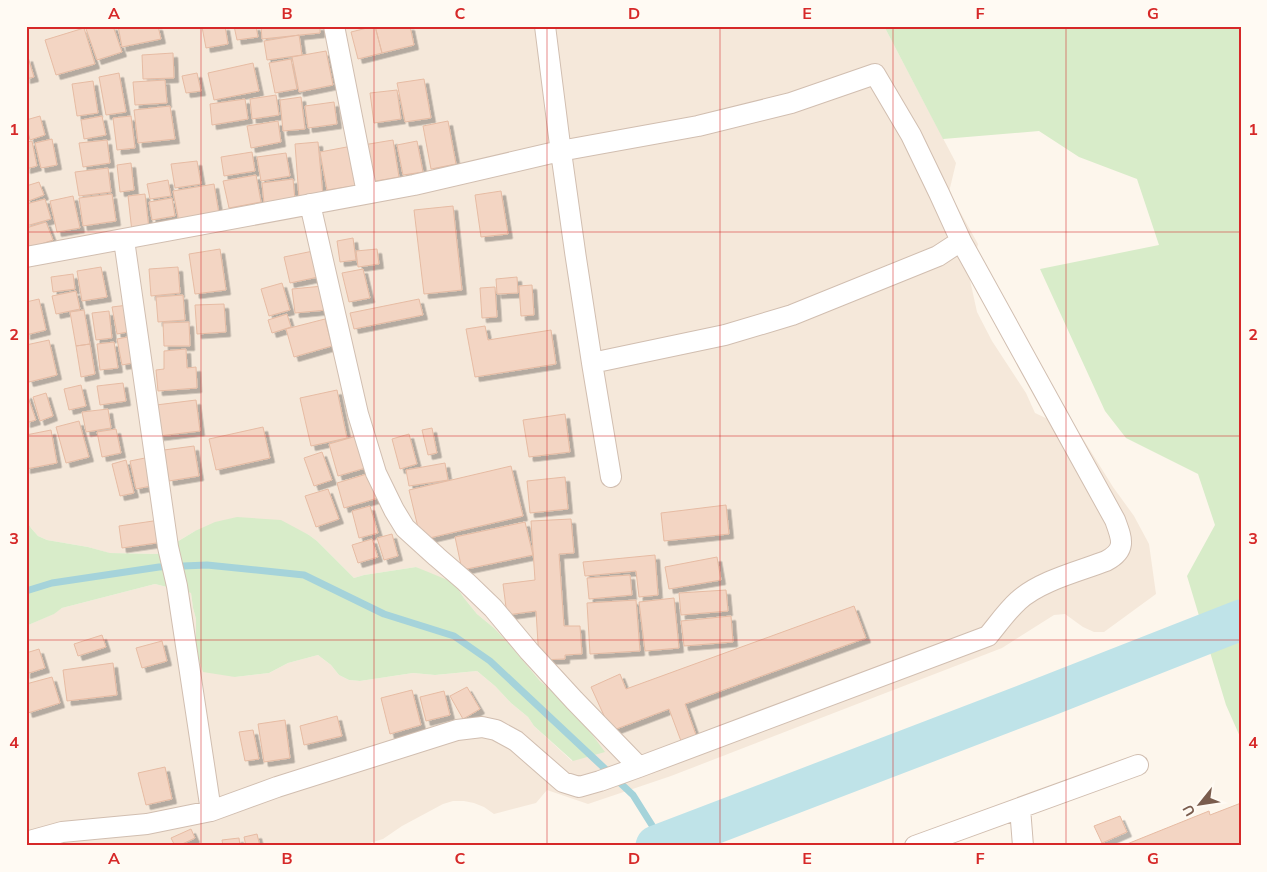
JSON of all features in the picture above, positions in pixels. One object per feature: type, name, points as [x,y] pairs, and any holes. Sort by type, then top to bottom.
[{"type":"street","points":[[334,26],[367,193]]},
{"type":"street","points":[[545,26],[560,151],[611,477]]},
{"type":"street","points":[[26,258],[414,184],[560,151],[698,126],[791,103],[875,74],[940,193],[961,241],[1111,513],[1120,534],[1121,545],[1114,557],[1032,590],[1018,601],[988,636],[632,770],[579,787],[563,782],[516,741],[496,730],[482,727],[457,730],[277,787],[211,812],[147,824],[62,832],[26,842]]},
{"type":"street","points":[[310,204],[358,414],[376,473],[394,510],[405,528],[493,608],[574,700],[632,770]]},
{"type":"street","points":[[124,240],[168,547],[177,586],[211,812]]},
{"type":"street","points":[[592,363],[725,335],[792,315],[938,256],[961,241]]},
{"type":"street","points":[[915,846],[1138,765]]},
{"type":"street","points":[[1020,808],[1023,846]]},
{"type":"shaded area","points":[[31,26],[884,26],[956,163],[949,192],[978,244],[970,280],[977,312],[992,341],[1026,393],[1035,413],[1080,434],[1113,487],[1134,516],[1149,544],[1156,594],[1104,632],[1094,632],[1083,627],[1065,614],[1054,615],[1002,648],[671,776],[588,804],[547,790],[536,803],[494,814],[474,803],[453,801],[443,804],[402,826],[383,839],[360,846],[26,846],[26,626],[62,608],[155,584],[191,593],[196,619],[196,651],[235,677],[269,673],[288,663],[318,655],[331,665],[339,675],[349,680],[360,681],[413,673],[435,675],[477,671],[528,717],[534,726],[572,761],[574,710],[540,681],[494,628],[477,614],[458,589],[416,567],[354,578],[317,541],[300,531],[195,531],[157,554],[109,553],[88,547],[47,540],[38,536],[31,528],[26,520],[26,29]]},
{"type":"green space","points":[[884,26],[1241,26],[1241,739],[1226,705],[1187,576],[1215,525],[1198,474],[1126,438],[1105,411],[1040,269],[1159,245],[1137,179],[1079,157],[1039,131],[943,139]]},
{"type":"green space","points":[[237,517],[281,520],[317,541],[354,578],[416,567],[450,581],[477,614],[494,628],[540,681],[574,710],[605,752],[573,761],[477,671],[435,675],[413,673],[360,681],[349,680],[339,675],[331,665],[318,655],[288,663],[269,673],[235,677],[203,672],[196,651],[196,619],[191,593],[155,584],[62,608],[54,614],[26,626],[26,520],[38,536],[47,540],[110,553],[157,554],[195,531],[215,522]]},
{"type":"building","points":[[85,26],[113,26],[122,52],[97,60]]},
{"type":"building","points":[[118,26],[158,26],[161,39],[122,47]]},
{"type":"building","points":[[225,26],[228,44],[206,48],[202,27]]},
{"type":"building","points":[[234,26],[256,26],[258,37],[237,40]]},
{"type":"building","points":[[261,26],[320,26],[320,33],[262,39]]},
{"type":"building","points":[[375,26],[410,26],[414,45],[382,53]]},
{"type":"building","points":[[375,26],[382,53],[358,59],[351,32]]},
{"type":"building","points":[[84,28],[95,64],[56,75],[45,40]]},
{"type":"building","points":[[299,35],[302,55],[267,60],[264,41]]},
{"type":"building","points":[[326,51],[333,85],[299,92],[292,57]]},
{"type":"building","points":[[173,53],[174,78],[143,79],[142,55]]},
{"type":"building","points":[[28,57],[34,77],[26,79],[26,58]]},
{"type":"building","points":[[291,59],[297,89],[275,93],[269,63]]},
{"type":"building","points":[[253,63],[259,91],[214,100],[208,73]]},
{"type":"building","points":[[119,73],[126,112],[106,115],[99,77]]},
{"type":"building","points":[[197,73],[201,91],[186,93],[182,76]]},
{"type":"building","points":[[424,79],[431,118],[405,122],[397,83]]},
{"type":"building","points":[[165,80],[167,103],[135,105],[133,82]]},
{"type":"building","points":[[93,81],[98,113],[77,116],[72,84]]},
{"type":"building","points":[[397,90],[401,119],[374,123],[370,93]]},
{"type":"building","points":[[276,95],[279,115],[252,119],[250,99]]},
{"type":"building","points":[[301,97],[305,129],[283,131],[280,100]]},
{"type":"building","points":[[245,99],[248,119],[212,125],[210,104]]},
{"type":"building","points":[[334,102],[337,124],[308,128],[305,106]]},
{"type":"building","points":[[170,106],[175,139],[138,143],[134,110]]},
{"type":"building","points":[[40,116],[45,135],[30,140],[26,120]]},
{"type":"building","points":[[102,116],[106,135],[84,139],[81,120]]},
{"type":"building","points":[[131,116],[135,148],[117,150],[113,118]]},
{"type":"building","points":[[278,121],[281,142],[251,148],[247,126]]},
{"type":"building","points":[[448,121],[456,164],[431,169],[423,126]]},
{"type":"building","points":[[52,139],[57,165],[41,168],[35,143]]},
{"type":"building","points":[[107,140],[110,163],[83,167],[79,143]]},
{"type":"building","points":[[393,140],[399,177],[370,182],[363,145]]},
{"type":"building","points":[[32,141],[37,166],[26,169],[26,142]]},
{"type":"building","points":[[417,141],[423,172],[403,175],[397,145]]},
{"type":"building","points":[[318,142],[323,196],[299,198],[295,144]]},
{"type":"building","points":[[352,146],[359,185],[327,190],[320,152]]},
{"type":"building","points":[[252,152],[255,171],[224,176],[221,157]]},
{"type":"building","points":[[286,153],[290,176],[261,181],[257,157]]},
{"type":"building","points":[[197,161],[201,184],[175,188],[171,164]]},
{"type":"building","points":[[131,163],[134,190],[120,192],[117,165]]},
{"type":"building","points":[[108,168],[111,192],[79,196],[75,172]]},
{"type":"building","points":[[256,175],[261,202],[229,208],[223,181]]},
{"type":"building","points":[[293,179],[295,200],[264,203],[262,183]]},
{"type":"building","points":[[168,180],[171,196],[150,199],[147,184]]},
{"type":"building","points":[[39,182],[44,195],[26,202],[26,186]]},
{"type":"building","points":[[214,184],[219,214],[179,222],[173,191]]},
{"type":"building","points":[[501,191],[508,234],[481,237],[475,195]]},
{"type":"building","points":[[112,194],[116,221],[83,226],[79,198]]},
{"type":"building","points":[[145,194],[149,229],[132,232],[128,196]]},
{"type":"building","points":[[73,196],[80,228],[57,232],[50,201]]},
{"type":"building","points":[[172,198],[175,216],[152,220],[149,202]]},
{"type":"building","points":[[45,199],[51,219],[26,226],[26,204]]},
{"type":"building","points":[[453,206],[462,290],[424,294],[414,210]]},
{"type":"building","points":[[46,222],[53,240],[26,249],[26,228]]},
{"type":"building","points":[[353,238],[356,260],[340,262],[337,241]]},
{"type":"building","points":[[220,249],[226,290],[195,294],[189,254]]},
{"type":"building","points":[[377,249],[379,264],[358,267],[356,251]]},
{"type":"building","points":[[318,250],[323,276],[290,283],[284,257]]},
{"type":"building","points":[[101,267],[107,297],[82,301],[77,271]]},
{"type":"building","points":[[178,267],[180,293],[151,296],[149,269]]},
{"type":"building","points":[[363,269],[370,298],[349,302],[342,273]]},
{"type":"building","points":[[73,274],[75,289],[53,292],[51,277]]},
{"type":"building","points":[[517,277],[518,293],[497,294],[496,279]]},
{"type":"building","points":[[282,283],[290,310],[269,316],[261,289]]},
{"type":"building","points":[[532,285],[534,315],[521,316],[519,286]]},
{"type":"building","points":[[323,286],[326,310],[295,313],[292,289]]},
{"type":"building","points":[[495,287],[497,317],[482,318],[480,288]]},
{"type":"building","points":[[76,291],[80,309],[56,314],[52,296]]},
{"type":"building","points":[[183,295],[185,320],[158,322],[156,297]]},
{"type":"building","points":[[39,299],[46,330],[26,335],[26,302]]},
{"type":"building","points":[[419,299],[423,315],[354,329],[350,313]]},
{"type":"building","points":[[224,304],[226,332],[197,334],[195,305]]},
{"type":"building","points":[[128,305],[133,331],[117,334],[112,307]]},
{"type":"building","points":[[84,310],[90,344],[76,346],[70,312]]},
{"type":"building","points":[[109,311],[112,338],[96,340],[92,313]]},
{"type":"building","points":[[287,314],[291,327],[272,333],[268,320]]},
{"type":"building","points":[[325,319],[332,346],[294,357],[286,329]]},
{"type":"building","points":[[189,322],[190,346],[164,346],[163,323]]},
{"type":"building","points":[[485,326],[488,340],[551,330],[556,364],[475,377],[466,329]]},
{"type":"building","points":[[133,336],[138,362],[122,365],[117,339]]},
{"type":"building","points":[[49,340],[57,375],[29,382],[26,372],[26,345]]},
{"type":"building","points":[[114,342],[118,368],[100,370],[97,344]]},
{"type":"building","points":[[90,344],[95,374],[81,377],[76,346]]},
{"type":"building","points":[[186,349],[187,368],[196,367],[197,388],[158,391],[156,370],[164,369],[164,351]]},
{"type":"building","points":[[123,383],[126,401],[100,405],[97,386]]},
{"type":"building","points":[[81,385],[86,406],[69,410],[64,389]]},
{"type":"building","points":[[337,390],[347,438],[311,446],[300,398]]},
{"type":"building","points":[[46,393],[53,416],[40,421],[33,397]]},
{"type":"building","points":[[26,394],[36,420],[26,423]]},
{"type":"building","points":[[196,400],[200,431],[159,436],[156,405]]},
{"type":"building","points":[[108,409],[111,428],[86,432],[82,412]]},
{"type":"building","points":[[565,414],[570,452],[529,457],[523,420]]},
{"type":"building","points":[[79,421],[89,457],[66,463],[56,427]]},
{"type":"building","points":[[263,427],[270,458],[216,470],[209,439]]},
{"type":"building","points":[[432,428],[437,453],[428,455],[422,430]]},
{"type":"building","points":[[116,429],[121,453],[102,457],[97,432]]},
{"type":"building","points":[[51,430],[57,463],[26,469],[26,435]]},
{"type":"building","points":[[409,434],[417,464],[400,469],[392,439]]},
{"type":"building","points":[[360,435],[369,467],[338,476],[329,444]]},
{"type":"building","points":[[194,446],[199,476],[169,481],[164,450]]},
{"type":"building","points":[[322,452],[332,480],[314,486],[304,458]]},
{"type":"building","points":[[150,457],[156,485],[136,489],[130,461]]},
{"type":"building","points":[[126,460],[134,493],[120,496],[112,464]]},
{"type":"building","points":[[445,463],[448,480],[409,486],[406,470]]},
{"type":"building","points":[[511,466],[523,516],[421,540],[409,490]]},
{"type":"building","points":[[370,473],[378,498],[344,508],[337,483]]},
{"type":"building","points":[[565,477],[568,509],[530,513],[527,481]]},
{"type":"building","points":[[328,489],[339,519],[316,527],[305,496]]},
{"type":"building","points":[[726,505],[729,534],[664,541],[661,513]]},
{"type":"building","points":[[370,506],[378,533],[359,538],[352,511]]},
{"type":"building","points":[[571,519],[574,553],[559,554],[564,626],[580,626],[582,654],[565,655],[565,659],[539,660],[536,611],[507,615],[503,584],[535,580],[531,521]]},
{"type":"building","points":[[160,520],[163,542],[122,548],[119,526]]},
{"type":"building","points":[[525,522],[533,555],[462,570],[455,537]]},
{"type":"building","points":[[392,534],[398,556],[384,560],[377,538]]},
{"type":"building","points":[[372,539],[378,557],[358,563],[352,545]]},
{"type":"building","points":[[655,555],[658,595],[639,597],[636,571],[585,576],[583,562]]},
{"type":"building","points":[[717,557],[721,580],[669,589],[665,567]]},
{"type":"building","points":[[630,575],[632,595],[589,599],[587,578]]},
{"type":"building","points":[[726,590],[728,611],[681,615],[679,593]]},
{"type":"building","points":[[674,598],[679,648],[645,651],[639,602]]},
{"type":"building","points":[[636,600],[640,651],[590,654],[587,603]]},
{"type":"building","points":[[854,606],[866,638],[685,704],[696,735],[681,741],[669,709],[611,731],[591,687],[620,674],[626,689]]},
{"type":"building","points":[[731,616],[733,642],[684,646],[681,621]]},
{"type":"building","points":[[102,635],[106,647],[78,656],[74,644]]},
{"type":"building","points":[[162,641],[167,661],[142,668],[136,648]]},
{"type":"building","points":[[39,649],[45,668],[26,674],[26,653]]},
{"type":"building","points":[[113,663],[117,695],[67,701],[63,670]]},
{"type":"building","points":[[52,677],[60,703],[28,713],[26,684]]},
{"type":"building","points":[[467,687],[480,709],[463,719],[450,696]]},
{"type":"building","points":[[412,690],[421,725],[390,734],[381,698]]},
{"type":"building","points":[[444,691],[450,715],[426,721],[420,697]]},
{"type":"building","points":[[337,716],[342,736],[304,745],[300,726]]},
{"type":"building","points":[[285,720],[290,758],[264,762],[258,724]]},
{"type":"building","points":[[253,730],[259,759],[245,761],[239,732]]},
{"type":"building","points":[[165,767],[172,799],[146,805],[138,773]]},
{"type":"building","points":[[1241,803],[1241,846],[1122,846],[1209,811],[1210,815]]},
{"type":"building","points":[[1120,816],[1127,832],[1102,843],[1094,826]]},
{"type":"building","points":[[191,829],[195,838],[175,846],[171,838]]},
{"type":"building","points":[[257,834],[260,846],[246,846],[244,837]]},
{"type":"building","points":[[239,838],[240,846],[223,846],[222,840]]},
{"type":"waterway","points":[[26,591],[52,583],[159,567],[207,565],[304,575],[384,614],[454,636],[490,661],[633,795],[665,846]]},
{"type":"waterway","points":[[656,846],[1241,620]]}]
